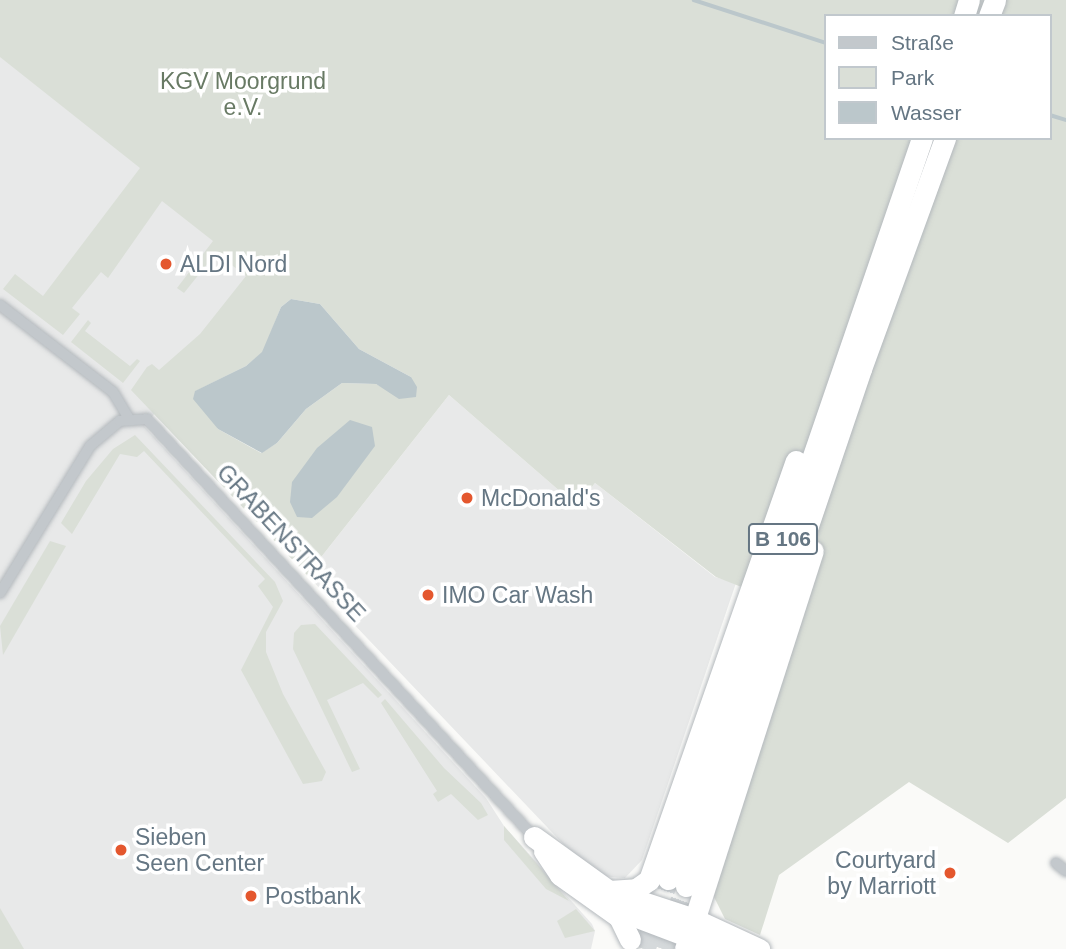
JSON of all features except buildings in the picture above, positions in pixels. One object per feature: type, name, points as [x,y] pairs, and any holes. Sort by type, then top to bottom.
[{"type":"highway","name":"B 106","points":[[675,917],[910,204],[922,140]]},
{"type":"highway","name":"B 106","points":[[910,204],[944,140]]},
{"type":"highway","points":[[534,837],[607,898],[619,917],[628,945],[675,917],[773,517],[868,264],[910,204]]},
{"type":"highway","points":[[607,898],[636,889],[675,917],[741,949]]},
{"type":"highway","points":[[607,898],[675,917],[759,949]]},
{"type":"street","points":[[0,305],[113,392],[129,419],[110,426],[90,446],[0,593]]},
{"type":"street","name":"GRABENSTRASSE","points":[[129,419],[147,419],[534,837]]},
{"type":"street","points":[[1056,863],[1066,871]]},
{"type":"shaded area","points":[[0,10],[295,250],[144,426],[486,798],[504,826],[592,924],[595,931],[591,949],[0,949]]},
{"type":"shaded area","points":[[449,395],[577,506],[595,483],[715,577],[736,583],[642,860],[625,878],[600,876],[567,848],[307,575]]},
{"type":"green space","name":"KGV Moorgrund e.V.","points":[[0,0],[1066,0],[1066,798],[1008,843],[909,782],[779,875],[760,935],[725,919],[713,895],[803,611],[716,577],[595,483],[577,506],[449,395],[307,575],[131,390],[147,367],[152,364],[159,370],[200,334],[246,276],[216,253],[184,293],[177,288],[213,241],[162,201],[108,278],[101,272],[72,308],[80,314],[63,335],[3,289],[15,274],[43,296],[140,168],[0,57]],"holes":[[[291,299],[320,304],[359,349],[411,377],[387,390],[376,384],[342,383],[306,409],[277,443],[261,453],[218,429],[196,391],[246,366],[263,352],[281,307]]]},
{"type":"green space","points":[[88,320],[91,323],[85,331],[130,366],[137,359],[140,361],[123,383],[71,342]]},
{"type":"green space","points":[[135,435],[275,582],[283,601],[266,632],[266,652],[283,694],[326,772],[322,781],[303,784],[241,670],[273,607],[258,586],[265,579],[144,451],[137,457],[120,454],[72,534],[61,523],[86,481],[113,449]]},
{"type":"green space","points":[[50,541],[66,546],[3,655],[0,626]]},
{"type":"green space","points":[[315,624],[382,695],[378,698],[363,683],[327,700],[360,769],[352,772],[293,649],[294,633],[301,625]]},
{"type":"green space","points":[[385,699],[444,768],[481,803],[488,815],[478,820],[451,794],[438,802],[433,794],[437,791],[381,703]]},
{"type":"green space","points":[[504,826],[569,901],[546,889],[504,840]]},
{"type":"green space","points":[[0,908],[24,949],[0,949]]},
{"type":"green space","points":[[576,909],[595,931],[565,938],[557,921]]},
{"type":"water","points":[[291,299],[320,304],[359,349],[411,377],[417,387],[416,397],[399,399],[376,384],[342,383],[306,409],[277,443],[262,453],[218,429],[193,399],[195,391],[246,366],[262,352],[281,307]]},
{"type":"water","points":[[350,420],[372,427],[375,446],[337,497],[312,518],[297,517],[290,502],[292,482],[317,448]]},
{"type":"waterway","points":[[694,0],[824,42]]},
{"type":"waterway","points":[[1052,116],[1066,120]]},
{"type":"tunnel","points":[[645,949],[668,879]]},
{"type":"tunnel","points":[[664,949],[686,886]]},
{"type":"place","name":"ALDI Nord","points":[[166,264]]},
{"type":"place","name":"McDonald's","points":[[467,498]]},
{"type":"place","name":"IMO Car Wash","points":[[428,595]]},
{"type":"place","name":"Sieben Seen Center","points":[[121,850]]},
{"type":"place","name":"Courtyard by Marriott","points":[[950,873]]},
{"type":"place","name":"Postbank","points":[[251,896]]}]
